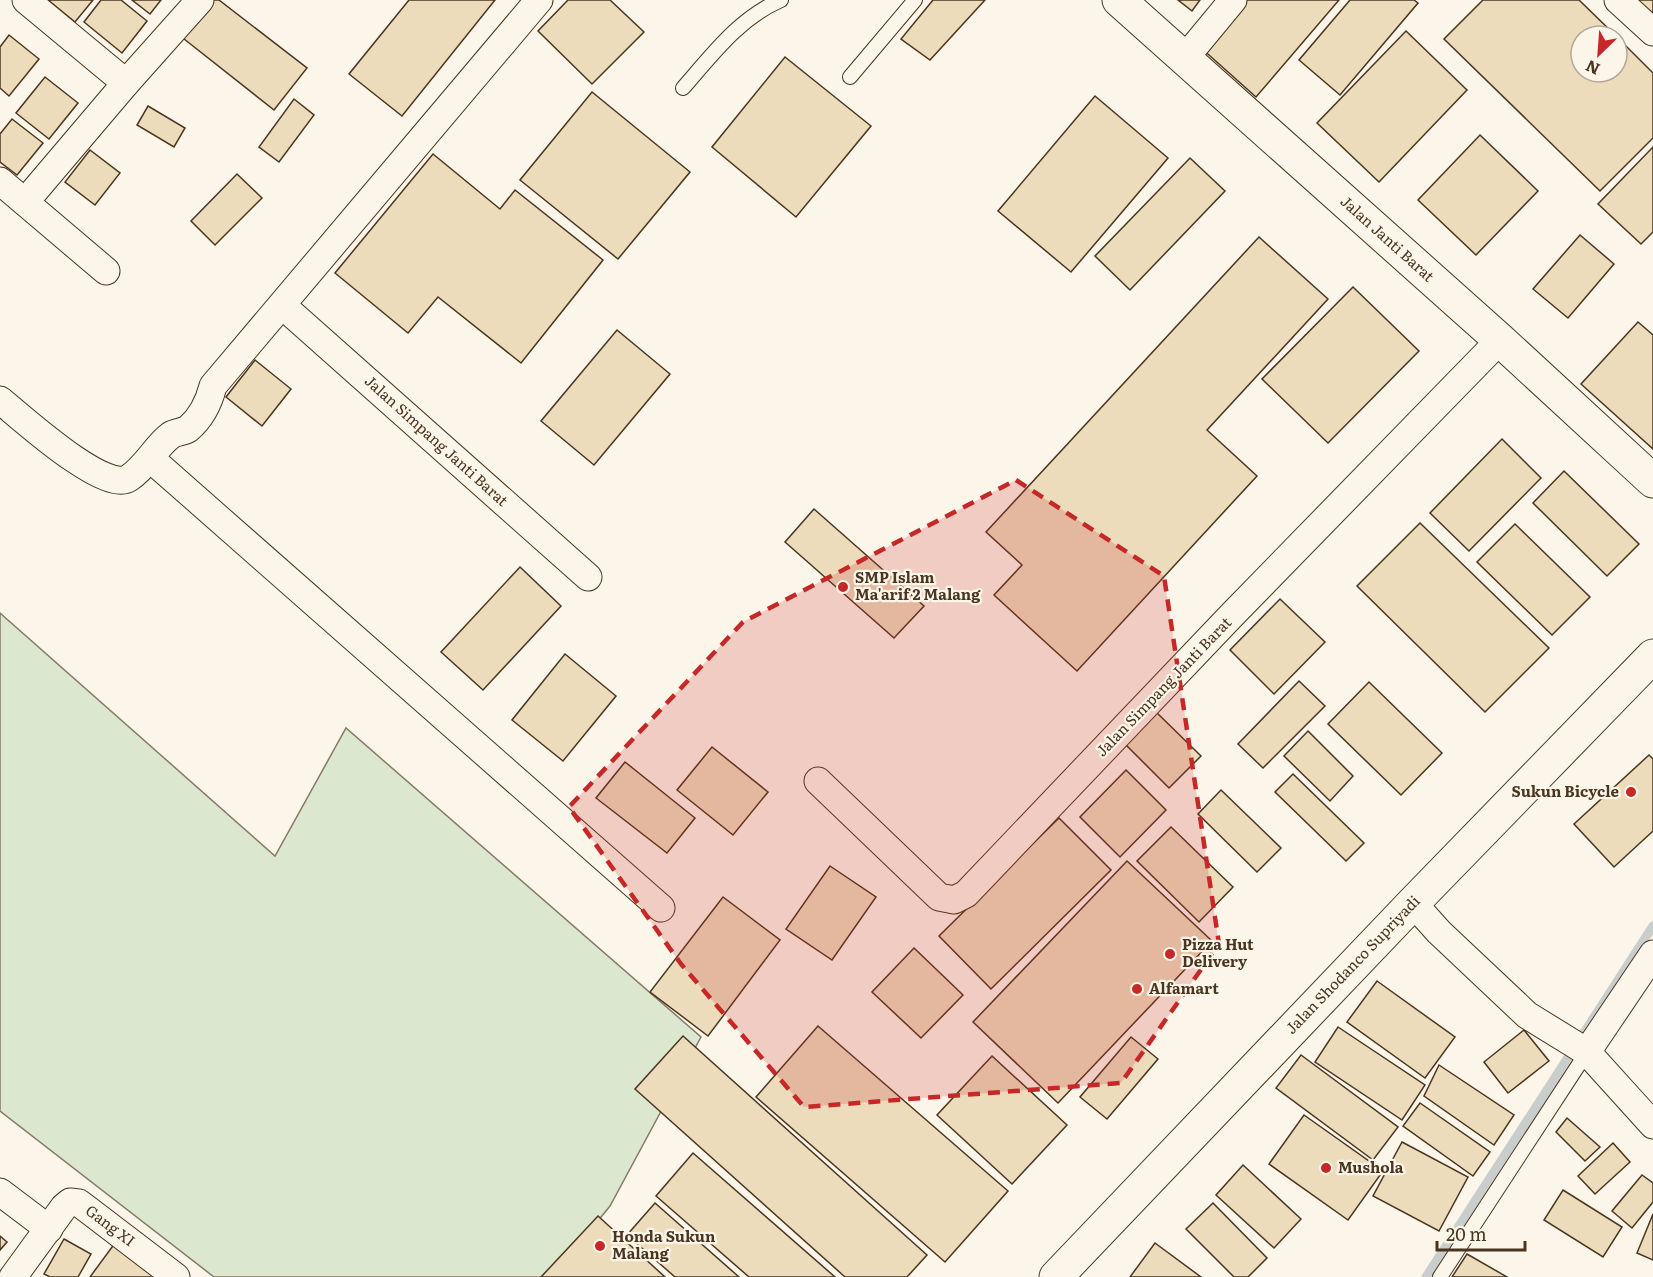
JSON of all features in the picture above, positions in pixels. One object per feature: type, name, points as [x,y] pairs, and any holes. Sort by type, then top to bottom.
[{"type":"main road","name":"Jalan Janti Barat","points":[[1119,0],[1500,340],[1653,481]]},
{"type":"main road","name":"Jalan Shodanco Supriyadi","points":[[1056,1277],[1413,903],[1653,656]]},
{"type":"street","points":[[26,0],[126,83]]},
{"type":"street","points":[[25,202],[200,0]]},
{"type":"street","points":[[0,400],[78,462],[112,480],[127,480],[171,435],[187,430],[209,403],[213,386],[283,306],[539,0]]},
{"type":"street","points":[[1185,58],[1233,0]]},
{"type":"street","points":[[1618,0],[1653,32]]},
{"type":"street","points":[[0,181],[106,271]]},
{"type":"street","name":"Jalan Simpang Janti Barat","points":[[283,306],[588,577]]},
{"type":"street","name":"Jalan Simpang Janti Barat","points":[[818,781],[939,897],[954,900],[966,894],[1500,340]]},
{"type":"street","points":[[150,459],[661,908]]},
{"type":"street","points":[[1413,903],[1439,932],[1527,1015],[1579,1047],[1653,1125]]},
{"type":"street","points":[[1579,1047],[1653,954]]},
{"type":"street","points":[[0,1192],[49,1229]]},
{"type":"street","name":"Gang XI","points":[[13,1277],[64,1206],[70,1202],[79,1203],[176,1277]]},
{"type":"lane","points":[[683,88],[736,28],[760,9],[781,0]]},
{"type":"lane","points":[[850,77],[915,0]]},
{"type":"lane","points":[[1440,1277],[1579,1047]]},
{"type":"highlighted area","points":[[1016,480],[1164,576],[1219,944],[1121,1083],[804,1107],[681,964],[569,807],[743,622]]},
{"type":"green space","points":[[0,613],[275,856],[346,728],[701,1037],[610,1206],[552,1277],[214,1277],[0,1111]]},
{"type":"building","points":[[48,0],[93,0],[75,22]]},
{"type":"building","points":[[101,0],[121,0],[147,21],[122,53],[84,22]]},
{"type":"building","points":[[132,0],[161,0],[150,14]]},
{"type":"building","points":[[207,0],[219,0],[307,68],[274,110],[179,35]]},
{"type":"building","points":[[409,0],[495,0],[402,116],[349,74]]},
{"type":"building","points":[[568,0],[610,0],[644,32],[592,84],[538,31]]},
{"type":"building","points":[[933,0],[985,0],[930,60],[901,39]]},
{"type":"building","points":[[1178,0],[1200,0],[1192,11]]},
{"type":"building","points":[[1241,0],[1339,0],[1256,97],[1200,47]]},
{"type":"building","points":[[1350,0],[1414,0],[1418,3],[1340,95],[1299,60]]},
{"type":"building","points":[[1483,0],[1579,0],[1604,24],[1569,24],[1569,84],[1629,84],[1629,49],[1653,73],[1653,138],[1600,191],[1444,39]]},
{"type":"building","points":[[1637,0],[1653,0],[1653,14]]},
{"type":"building","points":[[1406,31],[1467,90],[1379,182],[1317,123]]},
{"type":"building","points":[[9,35],[39,59],[9,96],[0,88],[0,47]]},
{"type":"building","points":[[785,57],[871,126],[796,217],[712,147]]},
{"type":"building","points":[[45,77],[78,103],[49,139],[16,113]]},
{"type":"building","points":[[592,92],[690,172],[618,259],[520,180]]},
{"type":"building","points":[[1095,96],[1168,158],[1071,272],[998,211]]},
{"type":"building","points":[[294,99],[314,115],[279,162],[259,147]]},
{"type":"building","points":[[148,106],[185,128],[174,147],[137,125]]},
{"type":"building","points":[[12,119],[43,143],[17,175],[0,162],[0,134]]},
{"type":"building","points":[[1480,135],[1538,191],[1476,255],[1418,200]]},
{"type":"building","points":[[1653,147],[1653,232],[1641,244],[1598,204]]},
{"type":"building","points":[[90,150],[120,173],[95,205],[65,182]]},
{"type":"building","points":[[433,154],[500,209],[515,190],[603,260],[521,363],[438,297],[408,333],[335,273]]},
{"type":"building","points":[[1190,158],[1225,191],[1130,290],[1095,256]]},
{"type":"building","points":[[237,174],[262,198],[215,245],[191,221]]},
{"type":"building","points":[[1580,235],[1614,264],[1568,318],[1533,289]]},
{"type":"building","points":[[1259,237],[1328,299],[1207,430],[1257,476],[1077,671],[994,595],[1022,565],[986,532]]},
{"type":"building","points":[[1353,287],[1419,351],[1328,443],[1262,379]]},
{"type":"building","points":[[1638,322],[1653,335],[1653,449],[1581,384]]},
{"type":"building","points":[[617,330],[670,374],[594,465],[541,421]]},
{"type":"building","points":[[255,360],[291,389],[262,426],[226,397]]},
{"type":"building","points":[[1502,439],[1541,478],[1469,551],[1430,513]]},
{"type":"building","points":[[1564,471],[1639,544],[1607,576],[1533,503]]},
{"type":"building","points":[[814,509],[924,606],[894,638],[785,542]]},
{"type":"building","points":[[1420,523],[1549,648],[1485,712],[1357,586]]},
{"type":"building","points":[[1515,524],[1590,597],[1552,635],[1477,562]]},
{"type":"building","points":[[520,567],[561,606],[483,690],[441,652]]},
{"type":"building","points":[[1280,599],[1325,642],[1274,694],[1230,650]]},
{"type":"building","points":[[565,654],[616,696],[563,761],[512,720]]},
{"type":"building","points":[[1299,681],[1325,706],[1263,768],[1238,744]]},
{"type":"building","points":[[1369,682],[1442,753],[1401,795],[1328,724]]},
{"type":"building","points":[[1153,709],[1201,756],[1169,788],[1122,741]]},
{"type":"building","points":[[1308,731],[1353,776],[1330,801],[1284,756]]},
{"type":"building","points":[[712,747],[768,792],[733,835],[677,790]]},
{"type":"building","name":"Sukun Bicycle","points":[[1649,755],[1653,759],[1653,831],[1614,867],[1574,824]]},
{"type":"building","points":[[625,762],[695,818],[667,853],[596,798]]},
{"type":"building","points":[[1126,770],[1166,810],[1120,857],[1080,817]]},
{"type":"building","points":[[1293,774],[1364,843],[1346,861],[1275,792]]},
{"type":"building","points":[[1221,790],[1281,848],[1257,872],[1198,814]]},
{"type":"building","points":[[1059,818],[1111,870],[991,989],[939,936]]},
{"type":"building","points":[[1171,827],[1233,887],[1199,922],[1137,861]]},
{"type":"building","points":[[1127,861],[1212,941],[1058,1103],[973,1022]]},
{"type":"building","points":[[830,866],[876,897],[832,960],[786,929]]},
{"type":"building","points":[[723,897],[780,940],[708,1036],[650,992]]},
{"type":"building","points":[[914,948],[963,995],[921,1038],[872,992]]},
{"type":"building","points":[[1377,981],[1455,1037],[1425,1078],[1347,1022]]},
{"type":"building","points":[[818,1026],[1008,1191],[945,1262],[756,1097]]},
{"type":"building","points":[[1338,1027],[1425,1085],[1402,1120],[1315,1062]]},
{"type":"building","points":[[1524,1030],[1549,1061],[1508,1093],[1484,1062]]},
{"type":"building","points":[[683,1036],[927,1255],[907,1277],[845,1277],[635,1089]]},
{"type":"building","points":[[1131,1037],[1158,1059],[1107,1119],[1080,1097]]},
{"type":"building","points":[[1301,1055],[1398,1127],[1373,1160],[1276,1088]]},
{"type":"building","points":[[992,1056],[1067,1125],[1012,1184],[937,1115]]},
{"type":"building","points":[[1439,1065],[1514,1115],[1494,1145],[1424,1096]]},
{"type":"building","points":[[1420,1103],[1490,1152],[1473,1176],[1403,1126]]},
{"type":"building","name":"Mushola","points":[[1304,1115],[1383,1171],[1348,1220],[1269,1164]]},
{"type":"building","points":[[1567,1118],[1600,1147],[1585,1161],[1556,1132]]},
{"type":"building","points":[[1402,1142],[1468,1177],[1439,1231],[1373,1196]]},
{"type":"building","points":[[1613,1143],[1630,1162],[1595,1194],[1578,1176]]},
{"type":"building","points":[[693,1153],[835,1277],[749,1277],[656,1196]]},
{"type":"building","points":[[1243,1165],[1301,1219],[1274,1248],[1216,1195]]},
{"type":"building","points":[[1642,1175],[1653,1183],[1653,1202],[1632,1228],[1612,1211]]},
{"type":"building","points":[[1563,1190],[1622,1227],[1603,1257],[1544,1220]]},
{"type":"building","points":[[655,1203],[739,1277],[675,1277],[627,1235]]},
{"type":"building","points":[[1213,1203],[1267,1258],[1248,1277],[1234,1277],[1186,1229]]},
{"type":"building","points":[[1653,1214],[1653,1260],[1637,1253]]},
{"type":"building","name":"Honda Sukun Malang","points":[[598,1216],[665,1277],[541,1277]]},
{"type":"building","points":[[0,1236],[7,1242],[0,1250]]},
{"type":"building","points":[[64,1239],[91,1254],[78,1277],[50,1277],[44,1274]]},
{"type":"building","points":[[115,1243],[163,1277],[90,1277]]},
{"type":"building","points":[[1155,1243],[1201,1277],[1130,1277]]},
{"type":"building","points":[[1467,1254],[1507,1277],[1452,1277]]},
{"type":"waterway","points":[[1426,1277],[1653,926]]},
{"type":"place","name":"SMP Islam Ma'arif 2 Malang","points":[[843,587]]},
{"type":"place","name":"Sukun Bicycle","points":[[1631,792]]},
{"type":"place","name":"Pizza Hut Delivery","points":[[1170,954]]},
{"type":"place","name":"Alfamart","points":[[1137,989]]},
{"type":"place","name":"Mushola","points":[[1326,1168]]},
{"type":"place","name":"Honda Sukun Malang","points":[[600,1246]]}]
